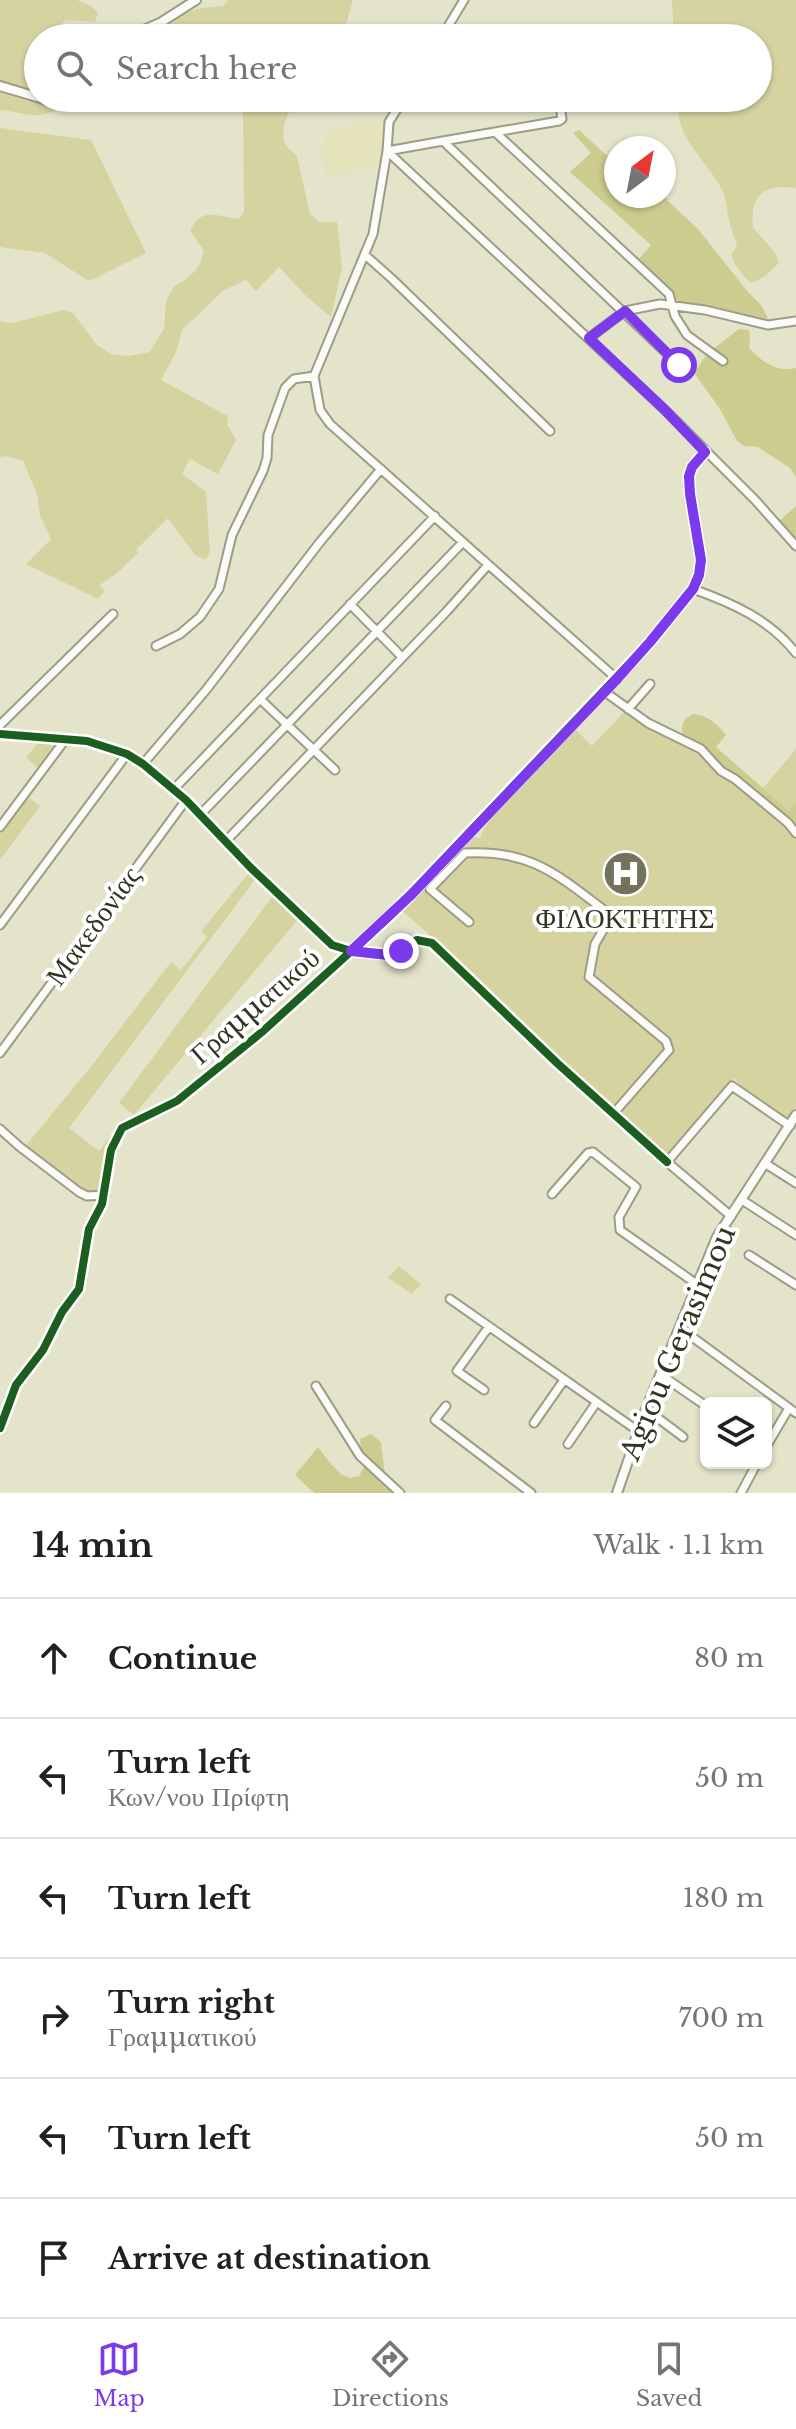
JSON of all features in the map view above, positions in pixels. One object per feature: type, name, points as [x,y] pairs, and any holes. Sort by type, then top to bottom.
[{"type":"street","points":[[158,24],[196,0]]},
{"type":"street","points":[[449,24],[464,0]]},
{"type":"street","points":[[0,86],[24,93]]},
{"type":"street","points":[[395,112],[389,122],[373,234],[314,376],[320,410],[330,424],[617,679]]},
{"type":"street","points":[[387,151],[559,121],[562,119],[561,112]]},
{"type":"street","points":[[495,132],[669,294],[675,316],[687,335],[723,361]]},
{"type":"street","points":[[443,141],[679,365]]},
{"type":"street","points":[[387,151],[665,410],[756,501],[796,546]]},
{"type":"street","points":[[365,255],[550,431]]},
{"type":"street","points":[[589,338],[625,311],[660,304],[705,310],[768,325],[796,321]]},
{"type":"street","points":[[156,646],[180,634],[200,617],[219,589],[232,535],[263,471],[268,435],[285,388],[294,379],[314,376]]},
{"type":"street","name":"Γραμματικού","points":[[0,1428],[16,1385],[43,1350],[62,1312],[79,1289],[89,1229],[105,1195],[111,1150],[122,1128],[177,1101],[262,1032],[351,951],[412,894],[650,642],[693,589],[699,575],[701,560],[689,476],[692,467],[705,452]]},
{"type":"street","points":[[143,764],[206,690],[329,530],[381,469]]},
{"type":"street","points":[[174,789],[435,516]]},
{"type":"street","points":[[200,815],[463,542]]},
{"type":"street","points":[[225,842],[488,565]]},
{"type":"street","points":[[693,589],[748,612],[774,630],[796,653]]},
{"type":"street","points":[[350,604],[402,657]]},
{"type":"street","points":[[0,725],[113,614]]},
{"type":"street","points":[[628,709],[650,684]]},
{"type":"street","points":[[605,692],[648,723],[701,749],[721,771],[735,779],[796,833]]},
{"type":"street","points":[[260,699],[335,770]]},
{"type":"street","points":[[0,734],[87,741],[127,754],[143,764],[186,800],[327,942],[351,951],[393,955],[415,940],[432,943],[557,1063],[731,1216]]},
{"type":"street","points":[[0,827],[65,740]]},
{"type":"street","points":[[0,925],[127,754]]},
{"type":"street","name":"Μακεδονίας","points":[[0,1053],[186,800]]},
{"type":"street","points":[[469,922],[430,889],[465,853],[488,851],[535,862],[551,870],[608,913],[609,923],[595,944],[589,977],[666,1041],[669,1050],[614,1113]]},
{"type":"street","points":[[667,1162],[732,1086],[793,1128]]},
{"type":"street","name":"Agiou Gerasimou","points":[[617,1493],[646,1409],[717,1237],[793,1128],[796,1115]]},
{"type":"street","points":[[0,1129],[79,1192],[87,1196],[105,1195]]},
{"type":"street","points":[[552,1194],[588,1153],[593,1152],[636,1187],[619,1217],[620,1230],[698,1285]]},
{"type":"street","points":[[766,1164],[796,1183]]},
{"type":"street","points":[[742,1200],[796,1235]]},
{"type":"street","points":[[749,1255],[796,1285]]},
{"type":"street","points":[[450,1299],[638,1431]]},
{"type":"street","points":[[484,1390],[457,1371],[490,1327]]},
{"type":"street","points":[[680,1328],[793,1410],[772,1439]]},
{"type":"street","points":[[661,1375],[700,1402]]},
{"type":"street","points":[[534,1423],[564,1380]]},
{"type":"street","points":[[316,1386],[360,1456],[400,1493]]},
{"type":"street","points":[[568,1444],[596,1403]]},
{"type":"street","points":[[446,1406],[435,1420],[531,1493]]},
{"type":"street","points":[[646,1409],[683,1437]]},
{"type":"street","points":[[741,1493],[754,1469]]},
{"type":"shaded area","points":[[0,0],[77,0],[90,5],[98,13],[95,22],[66,20],[61,24],[24,24],[24,90],[0,82]]},
{"type":"shaded area","points":[[228,0],[353,0],[346,24],[172,24],[186,13],[224,6]]},
{"type":"shaded area","points":[[672,0],[796,0],[796,188],[775,188],[757,199],[753,228],[774,251],[779,263],[764,277],[751,283],[734,263],[731,254],[737,246],[725,197],[687,138],[679,112],[772,112],[772,24],[673,24]]},
{"type":"shaded area","points":[[0,92],[24,100],[24,112],[50,112],[31,115],[0,110]]},
{"type":"shaded area","points":[[243,112],[289,112],[283,139],[297,156],[310,214],[319,222],[337,222],[342,267],[331,317],[279,267],[256,291],[246,280],[224,290],[182,330],[176,352],[161,380],[228,416],[227,424],[236,440],[218,474],[190,459],[182,474],[206,492],[210,551],[206,560],[195,555],[168,518],[136,550],[138,553],[100,585],[105,591],[98,599],[26,564],[51,539],[40,516],[37,494],[23,461],[0,457],[0,321],[13,323],[63,310],[73,313],[97,345],[111,354],[127,356],[150,352],[164,328],[166,302],[174,286],[194,272],[202,257],[204,251],[190,231],[194,223],[210,215],[239,219],[244,212]]},
{"type":"shaded area","points":[[385,117],[381,163],[325,179],[322,149],[326,132]]},
{"type":"shaded area","points":[[0,128],[91,140],[146,253],[89,281],[45,253],[0,247]]},
{"type":"shaded area","points":[[579,130],[604,153],[604,203],[570,172],[591,153],[573,133]]},
{"type":"shaded area","points":[[610,208],[676,208],[698,229],[761,305],[768,318],[765,320],[679,302],[637,261],[651,245]]},
{"type":"shaded area","points":[[739,329],[749,330],[749,347],[758,357],[782,369],[796,368],[796,477],[790,468],[758,447],[744,446],[737,441],[720,409],[694,373],[707,354]]},
{"type":"shaded area","points":[[796,506],[796,541],[779,521]]},
{"type":"shaded area","points":[[625,711],[696,748],[790,828],[796,837],[796,1107],[789,1120],[741,1087],[734,1078],[672,1153],[666,1155],[400,909],[470,836],[480,838],[495,811],[565,736],[576,730],[592,746]]},
{"type":"shaded area","points":[[693,714],[708,718],[719,727],[726,735],[716,747],[789,811],[796,803],[796,830],[683,737],[683,723]]},
{"type":"shaded area","points":[[39,741],[59,744],[40,769],[26,758]]},
{"type":"shaded area","points":[[796,749],[796,803],[790,812],[763,788]]},
{"type":"shaded area","points":[[27,796],[40,806],[0,860],[0,832]]},
{"type":"shaded area","points":[[249,873],[257,877],[69,1128],[99,1151],[123,1119],[125,1121],[111,1145],[101,1190],[80,1190],[23,1149],[171,962],[181,970],[207,937],[201,931]]},
{"type":"shaded area","points":[[274,894],[299,918],[134,1115],[119,1103]]},
{"type":"shaded area","points":[[399,1266],[421,1284],[412,1294],[388,1278]]},
{"type":"shaded area","points":[[371,1434],[381,1442],[386,1484],[393,1493],[314,1493],[295,1475],[318,1447],[341,1474],[350,1478],[359,1476],[364,1467],[360,1439]]},
{"type":"cycle path","points":[[0,1428],[16,1385],[43,1350],[62,1312],[79,1289],[89,1229],[102,1204],[111,1150],[122,1128],[177,1101],[262,1032],[391,915],[650,642],[693,589],[699,575],[701,560],[689,476],[692,467],[705,452]]},
{"type":"cycle path","points":[[0,734],[87,741],[127,754],[143,764],[186,800],[250,867],[332,945],[351,951],[393,955],[417,940],[432,943],[557,1063],[667,1162]]},
{"type":"place","name":"ΦΙΛΟΚΤΗΤΗΣ","points":[[625,873]]},
{"type":"route","points":[[401,951],[388,955],[351,951],[412,894],[617,679],[693,589],[701,560],[689,476],[692,467],[705,452],[589,338],[625,311],[679,365]]}]
